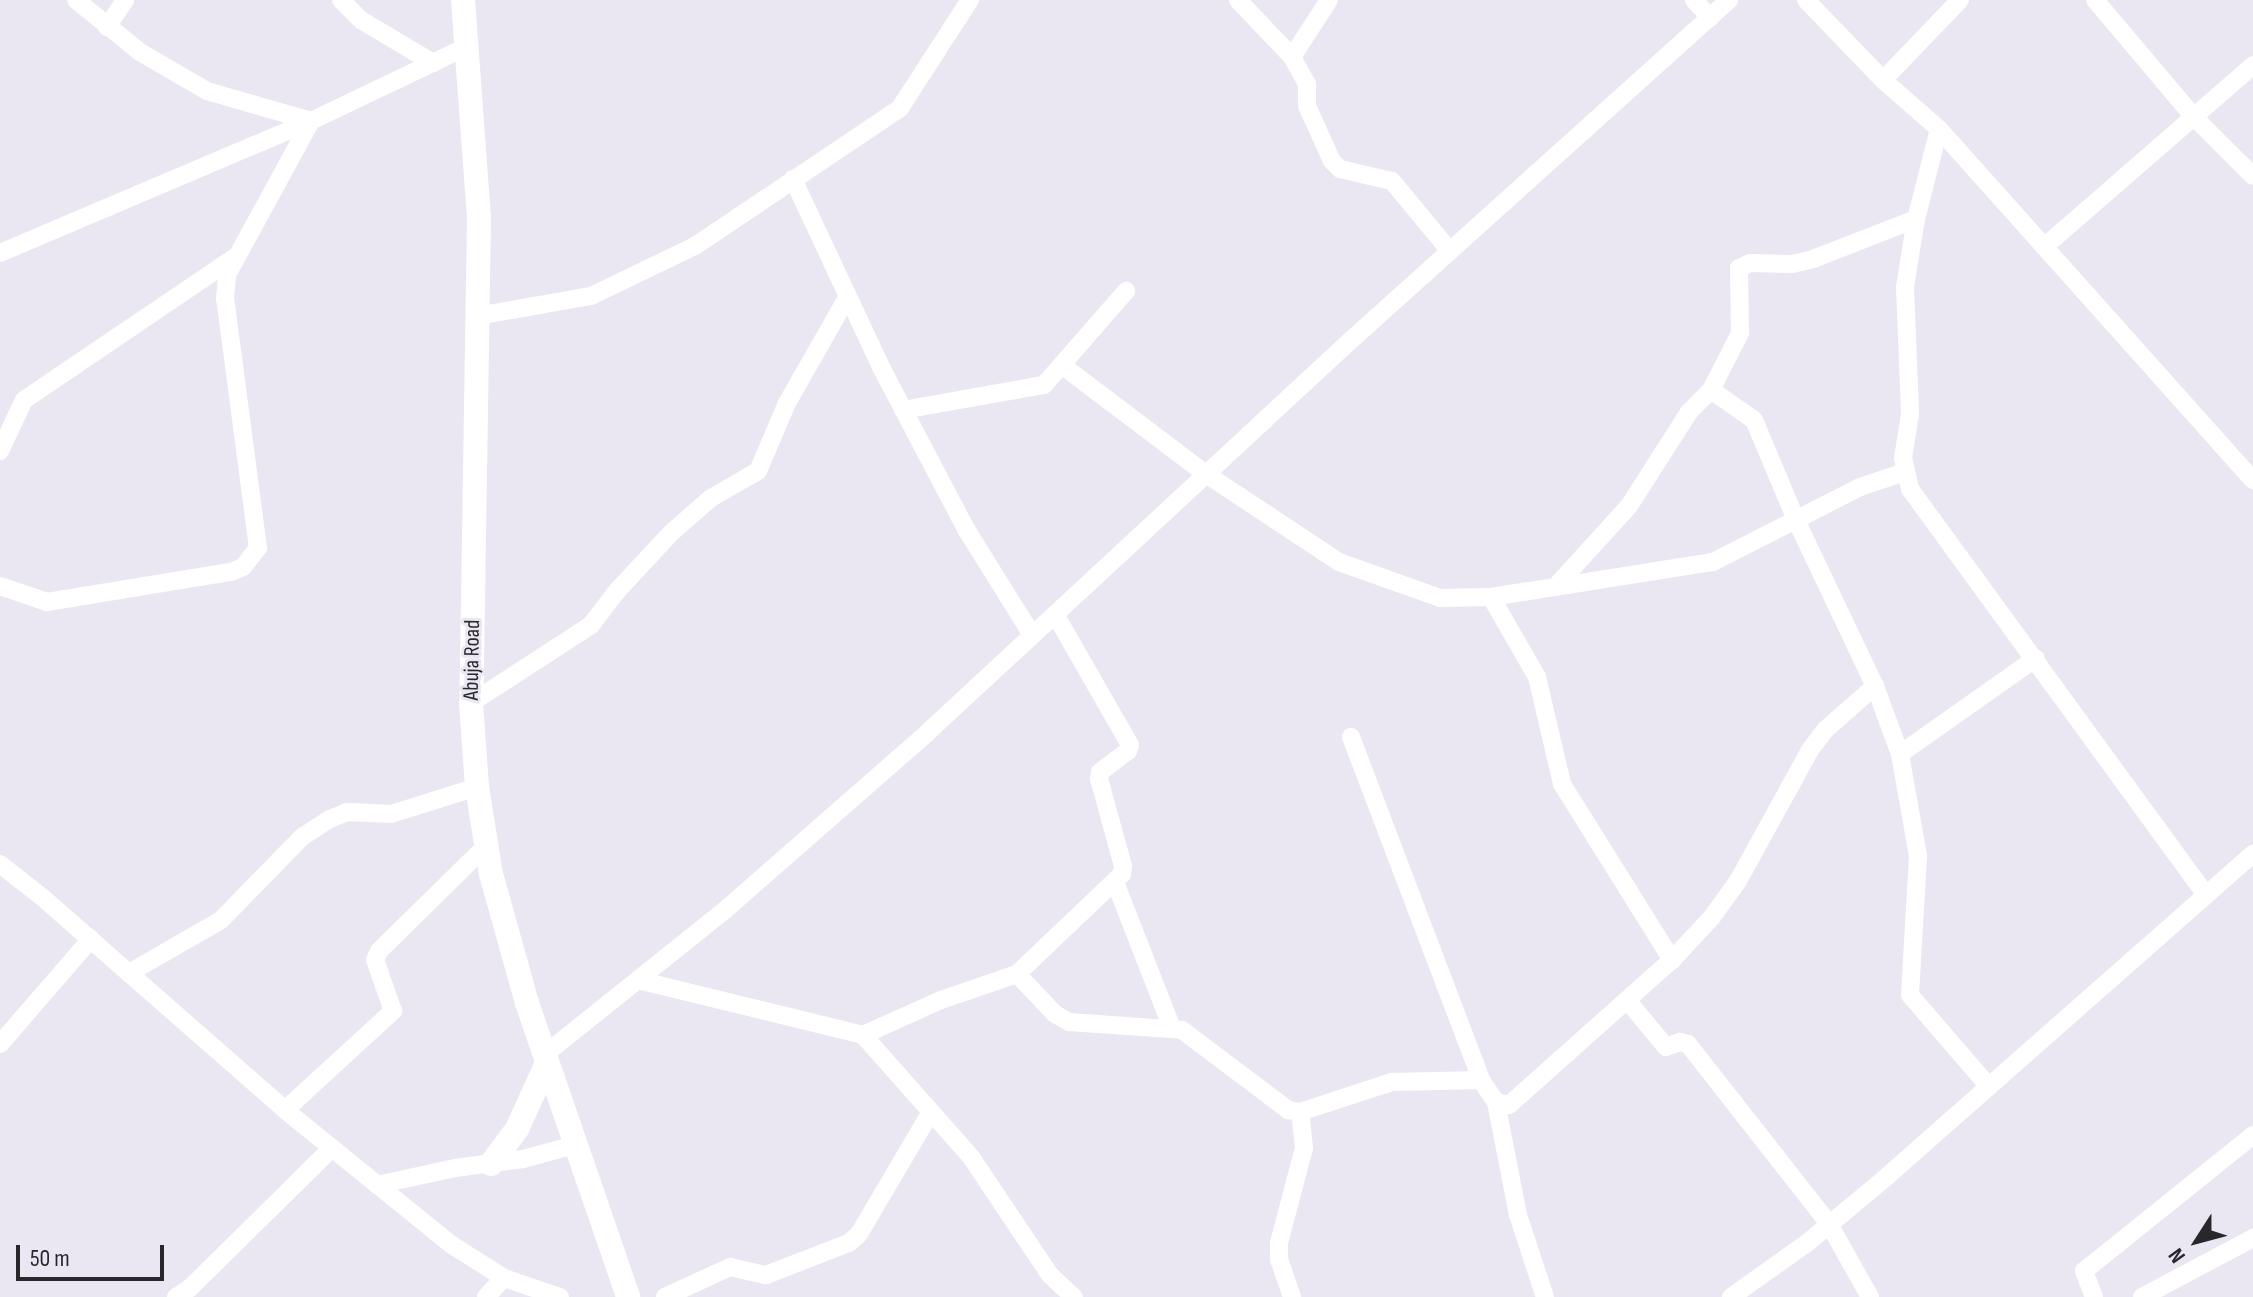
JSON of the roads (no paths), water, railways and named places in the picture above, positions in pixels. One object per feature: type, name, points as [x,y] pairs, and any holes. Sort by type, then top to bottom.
[{"type":"main road","name":"Abuja Road","points":[[463,0],[479,218],[471,703],[477,787],[495,889],[546,1059],[628,1297]]},
{"type":"main road","points":[[491,1164],[517,1129],[546,1059]]},
{"type":"street","points":[[76,0],[140,52],[207,91],[311,121]]},
{"type":"street","points":[[107,27],[125,0]]},
{"type":"street","points":[[341,0],[361,20],[433,63]]},
{"type":"street","points":[[477,316],[591,296],[695,246],[900,108],[970,0]]},
{"type":"street","points":[[1238,0],[1292,57],[1307,84],[1307,106],[1332,161],[1340,169],[1392,181],[1450,251]]},
{"type":"street","points":[[1292,57],[1329,0]]},
{"type":"street","points":[[1694,0],[1710,18]]},
{"type":"street","points":[[546,1059],[725,910],[1032,635],[1729,0]]},
{"type":"street","points":[[1806,0],[1883,80],[1939,129],[2253,480]]},
{"type":"street","points":[[1883,80],[1960,0]]},
{"type":"street","points":[[2095,0],[2194,117],[2253,176]]},
{"type":"street","points":[[0,253],[311,121],[466,47]]},
{"type":"street","points":[[2044,247],[2253,65]]},
{"type":"street","points":[[0,586],[47,602],[231,572],[251,559],[258,548],[225,299],[227,275],[311,121]]},
{"type":"street","points":[[1939,129],[1916,219],[1905,287],[1910,414],[1903,458],[1910,489],[2206,895]]},
{"type":"street","points":[[793,179],[847,298],[903,410],[966,529],[1032,635]]},
{"type":"street","points":[[1557,585],[1629,506],[1689,412],[1711,390],[1740,333],[1739,268],[1750,263],[1792,264],[1813,259],[1916,219]]},
{"type":"street","points":[[0,451],[24,400],[234,258]]},
{"type":"street","points":[[903,410],[1044,385],[1126,291]]},
{"type":"street","points":[[471,703],[591,625],[617,591],[671,533],[711,498],[758,471],[787,403],[847,298]]},
{"type":"street","points":[[1063,366],[1206,474],[1339,562],[1440,598],[1491,597],[1713,562],[1860,487],[1905,472]]},
{"type":"street","points":[[1711,390],[1754,420],[1796,520],[1875,686],[1900,754],[1918,856],[1910,995],[1989,1087]]},
{"type":"street","points":[[1491,597],[1537,677],[1562,784],[1672,960]]},
{"type":"street","points":[[863,1035],[941,1000],[1017,974],[1115,882],[1123,866],[1100,772],[1128,751],[1130,745],[1055,614]]},
{"type":"street","points":[[1900,754],[2036,658]]},
{"type":"street","points":[[1496,1102],[1509,1105],[1672,960],[1712,917],[1738,881],[1810,750],[1825,730],[1875,686]]},
{"type":"street","points":[[1351,737],[1481,1080],[1496,1102],[1518,1215],[1545,1297]]},
{"type":"street","points":[[129,973],[221,920],[302,837],[330,819],[347,812],[391,814],[477,787]]},
{"type":"street","points":[[285,1110],[393,1011],[375,960],[379,951],[486,846]]},
{"type":"street","points":[[1731,1297],[1829,1224],[2253,854]]},
{"type":"street","points":[[0,864],[91,939],[285,1110],[504,1288],[560,1297]]},
{"type":"street","points":[[1115,882],[1172,1028]]},
{"type":"street","points":[[0,1044],[91,939]]},
{"type":"street","points":[[1017,974],[1055,1014],[1069,1022],[1182,1030],[1288,1110],[1300,1112],[1392,1082],[1481,1080]]},
{"type":"street","points":[[638,980],[863,1035],[971,1157],[1050,1275],[1074,1297]]},
{"type":"street","points":[[1627,1000],[1666,1047],[1680,1042],[1688,1044],[1829,1224],[1870,1297]]},
{"type":"street","points":[[665,1297],[730,1267],[766,1275],[849,1243],[859,1234],[931,1112]]},
{"type":"street","points":[[1292,1297],[1279,1260],[1279,1243],[1304,1148],[1300,1112]]},
{"type":"street","points":[[2094,1297],[2084,1271],[2253,1135]]},
{"type":"street","points":[[377,1185],[575,1145]]},
{"type":"street","points":[[176,1297],[190,1288],[332,1148]]},
{"type":"street","points":[[2142,1297],[2253,1238]]},
{"type":"street","points":[[486,1297],[504,1288]]}]
